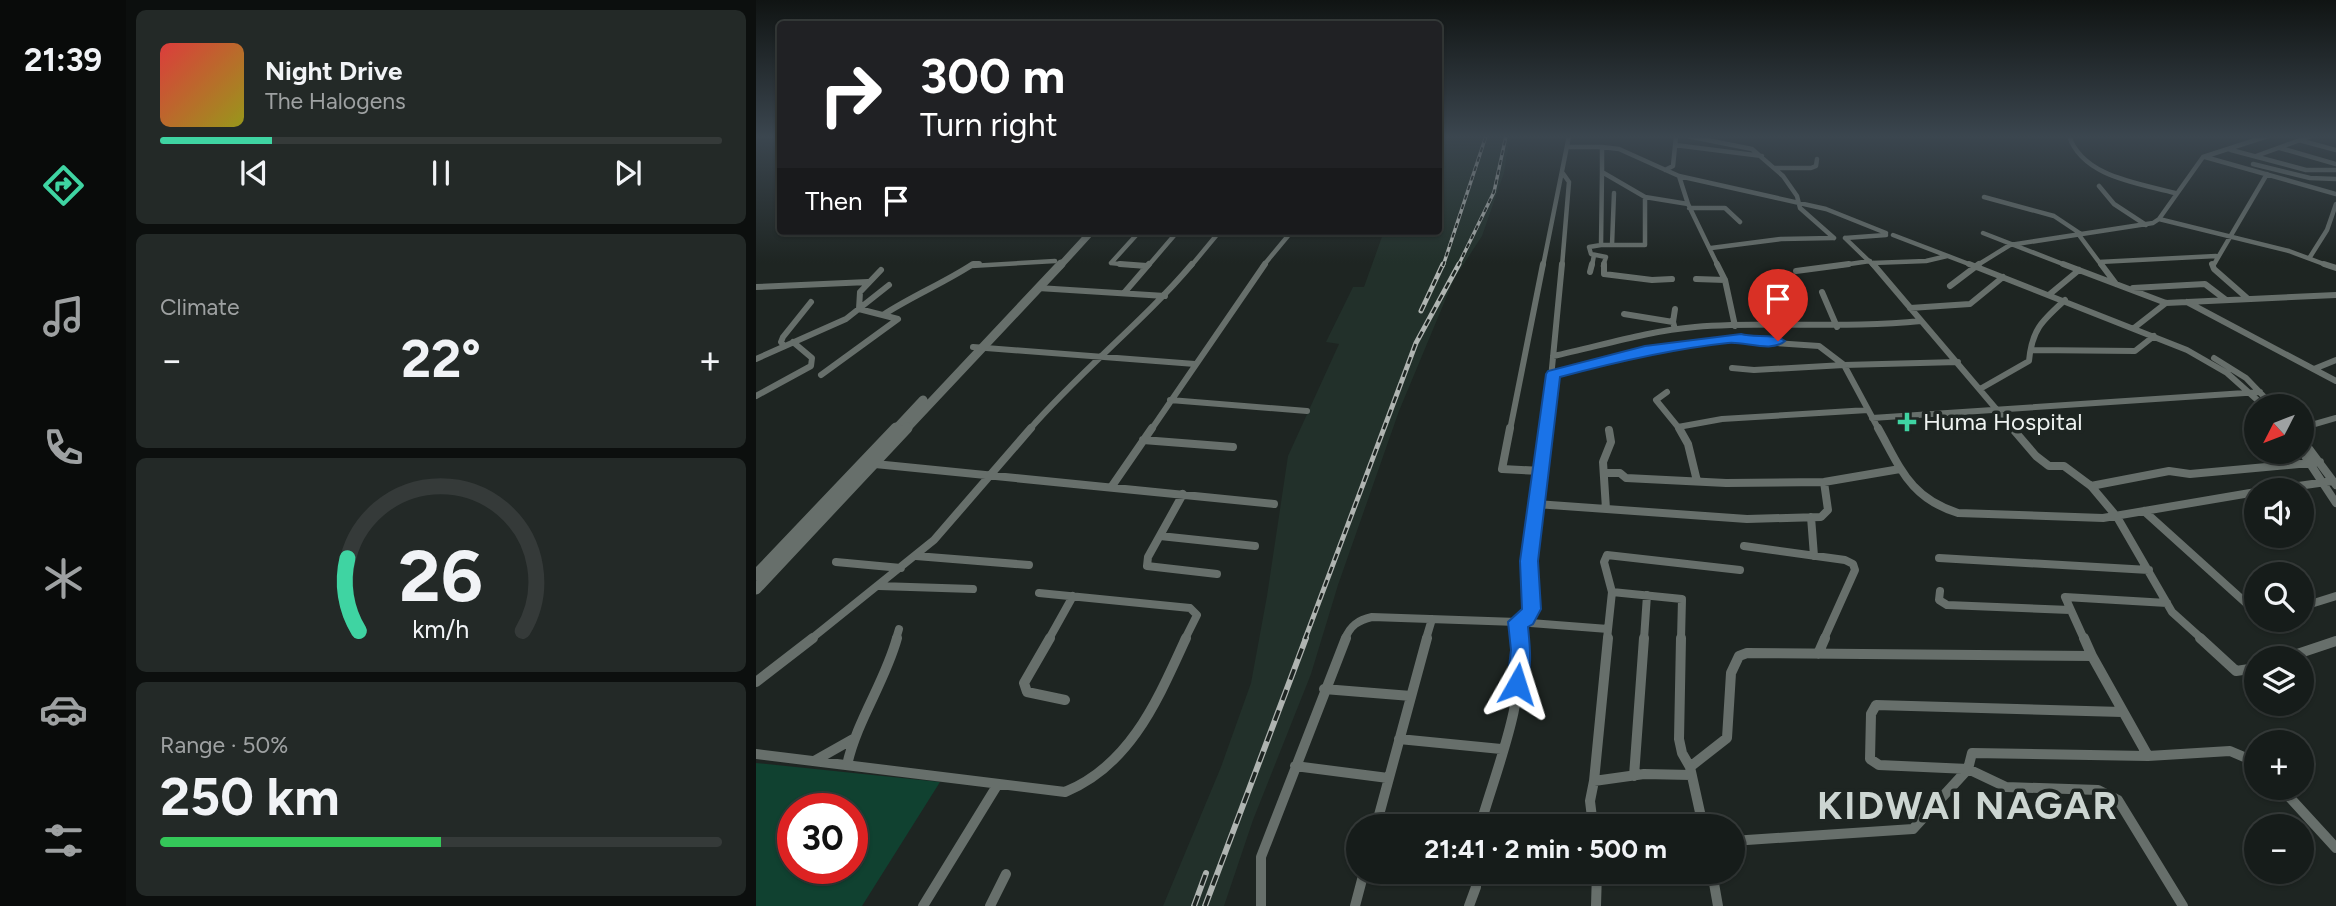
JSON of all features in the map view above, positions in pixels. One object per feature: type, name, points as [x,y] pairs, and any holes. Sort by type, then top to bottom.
[{"type":"main road","points":[[760,575],[875,464],[1080,235]]},
{"type":"main road","points":[[756,589],[760,575],[1088,235]]},
{"type":"street","points":[[1541,471],[1502,469],[1501,464],[1525,360],[1561,178]]},
{"type":"street","points":[[1517,622],[1526,619],[1531,609],[1529,561],[1553,374],[1569,182],[1566,178]]},
{"type":"street","points":[[1601,246],[1602,178]]},
{"type":"street","points":[[1611,178],[1644,197],[1688,206],[1725,208],[1740,222]]},
{"type":"street","points":[[1680,178],[1688,206],[1725,280],[1735,326]]},
{"type":"street","points":[[1690,178],[1826,209],[2201,353],[2235,370],[2260,392]]},
{"type":"street","points":[[1784,178],[1791,186],[1800,208],[1834,238]]},
{"type":"street","points":[[2125,178],[2175,193]]},
{"type":"street","points":[[1950,286],[1975,266],[2010,245],[2147,225],[2159,219],[2186,178]]},
{"type":"street","points":[[2247,299],[2214,269],[2212,264],[2264,178]]},
{"type":"street","points":[[2282,178],[2336,194]]},
{"type":"street","points":[[2099,186],[2107,199],[2121,211],[2147,225]]},
{"type":"street","points":[[1612,245],[1614,194]]},
{"type":"street","points":[[1590,272],[1594,255],[1590,247],[1646,244],[1644,197]]},
{"type":"street","points":[[1984,197],[2054,216],[2080,234],[2116,284]]},
{"type":"street","points":[[2310,257],[2327,230],[2336,205]]},
{"type":"street","points":[[2159,219],[2310,257],[2336,268]]},
{"type":"street","points":[[2327,230],[2336,234]]},
{"type":"street","points":[[1983,233],[2166,303],[2336,295]]},
{"type":"street","points":[[1711,248],[1781,239],[1888,234]]},
{"type":"street","points":[[1136,235],[1111,263],[1147,266]]},
{"type":"street","points":[[1124,293],[1174,235]]},
{"type":"street","points":[[756,682],[916,556],[946,527],[1051,405],[1165,296],[1217,235]]},
{"type":"street","points":[[1112,486],[1274,250],[1288,235]]},
{"type":"street","points":[[1845,238],[1871,262],[2042,462],[2052,467],[2064,466],[2091,486],[2117,517],[2167,603],[2188,628],[2236,671],[2244,672]]},
{"type":"street","points":[[1594,255],[1606,257],[1602,270],[1604,274],[1652,280],[1672,279]]},
{"type":"street","points":[[1796,271],[1871,262],[1926,261],[1948,256]]},
{"type":"street","points":[[2099,262],[2216,257]]},
{"type":"street","points":[[883,315],[905,301],[937,287],[973,264],[1055,261]]},
{"type":"street","points":[[859,309],[857,298],[881,270]]},
{"type":"street","points":[[2050,294],[2079,270]]},
{"type":"street","points":[[1910,308],[1970,303],[2003,277]]},
{"type":"street","points":[[1696,279],[1725,280]]},
{"type":"street","points":[[756,288],[868,282]]},
{"type":"street","points":[[2129,288],[2205,284],[2226,300]]},
{"type":"street","points":[[756,359],[846,319],[889,285]]},
{"type":"street","points":[[1038,288],[1165,296]]},
{"type":"street","points":[[1822,292],[1837,327]]},
{"type":"street","points":[[1980,389],[2027,363],[2031,351],[2030,342],[2038,329],[2065,300]]},
{"type":"street","points":[[784,346],[781,342],[783,337],[810,302]]},
{"type":"street","points":[[2186,302],[2336,381]]},
{"type":"street","points":[[2136,326],[2166,303]]},
{"type":"street","points":[[821,375],[898,319],[859,309]]},
{"type":"street","points":[[1674,326],[1675,309]]},
{"type":"street","points":[[1624,314],[1674,326],[1837,327],[1883,326],[1921,321]]},
{"type":"street","points":[[1553,356],[1674,326]]},
{"type":"street","points":[[2136,326],[2154,336],[2201,353],[2252,392]]},
{"type":"street","points":[[2031,351],[2135,351],[2154,336]]},
{"type":"street","points":[[1553,374],[1645,350],[1741,338],[1747,341],[1819,346],[1844,365],[1908,482],[1936,506],[1958,513],[2049,518],[2117,517],[2244,494]]},
{"type":"street","points":[[756,396],[811,366],[812,358],[793,342]]},
{"type":"street","points":[[978,348],[1195,364]]},
{"type":"street","points":[[2314,369],[2336,360]]},
{"type":"street","points":[[1732,368],[1754,370],[1958,362]]},
{"type":"street","points":[[1668,392],[1656,400],[1688,444],[1697,481]]},
{"type":"street","points":[[1678,427],[1722,419],[2078,405],[2127,397],[2260,392]]},
{"type":"street","points":[[1170,400],[1307,411]]},
{"type":"street","points":[[2314,424],[2336,418]]},
{"type":"street","points":[[1606,509],[1604,462],[1611,442],[1609,430]]},
{"type":"street","points":[[1143,440],[1233,446]]},
{"type":"street","points":[[2314,454],[2335,483]]},
{"type":"street","points":[[2314,461],[2320,462]]},
{"type":"street","points":[[875,464],[1274,504]]},
{"type":"street","points":[[2091,486],[2169,471],[2190,474],[2282,464]]},
{"type":"street","points":[[2311,464],[2336,503]]},
{"type":"street","points":[[1605,473],[1620,473],[1626,478],[1760,484],[1824,482],[1900,468]]},
{"type":"street","points":[[1536,504],[1747,519],[1821,517],[1828,510],[1824,482]]},
{"type":"street","points":[[2314,482],[2335,483]]},
{"type":"street","points":[[1183,494],[1145,562],[1147,566],[1217,574]]},
{"type":"street","points":[[2144,512],[2244,601]]},
{"type":"street","points":[[1811,517],[1814,556]]},
{"type":"street","points":[[1160,536],[1255,546]]},
{"type":"street","points":[[1744,547],[1850,561],[1855,567],[1818,654]]},
{"type":"street","points":[[1592,814],[1590,801],[1612,592],[1604,562],[1607,555],[1740,570]]},
{"type":"street","points":[[916,556],[1029,565]]},
{"type":"street","points":[[1939,558],[2149,570]]},
{"type":"street","points":[[836,562],[901,568]]},
{"type":"street","points":[[879,586],[972,589]]},
{"type":"street","points":[[1940,591],[1939,600],[1947,605],[2070,610]]},
{"type":"street","points":[[1612,592],[1682,599],[1679,739],[1682,753],[1691,771],[1700,814]]},
{"type":"street","points":[[756,754],[1065,792],[1079,789],[1112,764],[1135,737],[1197,615],[1196,611],[1182,607],[1039,593]]},
{"type":"street","points":[[1634,776],[1647,595]]},
{"type":"street","points":[[2148,756],[2092,656],[2064,598],[2068,595],[2167,603]]},
{"type":"street","points":[[1065,700],[1027,692],[1024,683],[1073,596]]},
{"type":"street","points":[[2314,603],[2336,596]]},
{"type":"street","points":[[1261,906],[1261,857],[1343,638],[1354,624],[1372,617],[1517,622],[1608,629]]},
{"type":"street","points":[[1379,814],[1432,619]]},
{"type":"street","points":[[1483,814],[1517,684],[1521,650],[1517,622]]},
{"type":"street","points":[[847,765],[853,739],[890,664],[899,629]]},
{"type":"street","points":[[2314,648],[2336,641]]},
{"type":"street","points":[[1691,771],[1698,756],[1721,745],[1727,738],[1731,673],[1738,656],[2092,656]]},
{"type":"street","points":[[1324,689],[1411,696]]},
{"type":"street","points":[[2122,712],[1882,705],[1872,709],[1870,758],[1879,765],[1968,769],[2006,787],[2098,790],[2118,800],[2183,906]]},
{"type":"street","points":[[814,761],[853,739]]},
{"type":"street","points":[[1399,739],[1501,749]]},
{"type":"street","points":[[1745,840],[1913,830],[1946,790],[1968,769],[1972,753],[2148,756],[2230,751],[2244,757]]},
{"type":"street","points":[[1295,766],[1388,778]]},
{"type":"street","points":[[1594,781],[1691,771]]},
{"type":"street","points":[[923,906],[998,783]]},
{"type":"street","points":[[2292,800],[2336,848]]},
{"type":"street","points":[[990,906],[1006,874]]},
{"type":"street","points":[[1355,906],[1361,884]]},
{"type":"street","points":[[1469,906],[1476,884]]},
{"type":"street","points":[[1597,884],[1597,906]]},
{"type":"street","points":[[1714,884],[1718,906]]},
{"type":"shaded area","points":[[1442,178],[1502,178],[1482,236],[1454,279],[1399,411],[1338,585],[1311,674],[1253,820],[1224,906],[1163,906],[1221,767],[1251,683],[1288,456],[1339,344],[1326,342],[1353,287],[1364,287],[1383,235],[1442,235]]},
{"type":"green space","points":[[756,763],[940,782],[862,906],[756,906]]},
{"type":"railway","points":[[1443,266],[1472,178]]},
{"type":"railway","points":[[1459,264],[1494,192],[1497,178]]},
{"type":"railway","points":[[1421,311],[1443,264]]},
{"type":"railway","points":[[1305,639],[1416,343],[1459,264]]},
{"type":"railway","points":[[1205,906],[1306,638]]},
{"type":"railway","points":[[1194,906],[1206,873]]},
{"type":"place","name":"Huma Hospital","points":[[1907,422]]},
{"type":"district","name":"KIDWAI NAGAR","points":[[1968,806]]},
{"type":"route","points":[[1517,684],[1521,650],[1517,622],[1526,619],[1531,609],[1529,561],[1553,374],[1645,350],[1741,338],[1747,341],[1778,341]]}]
